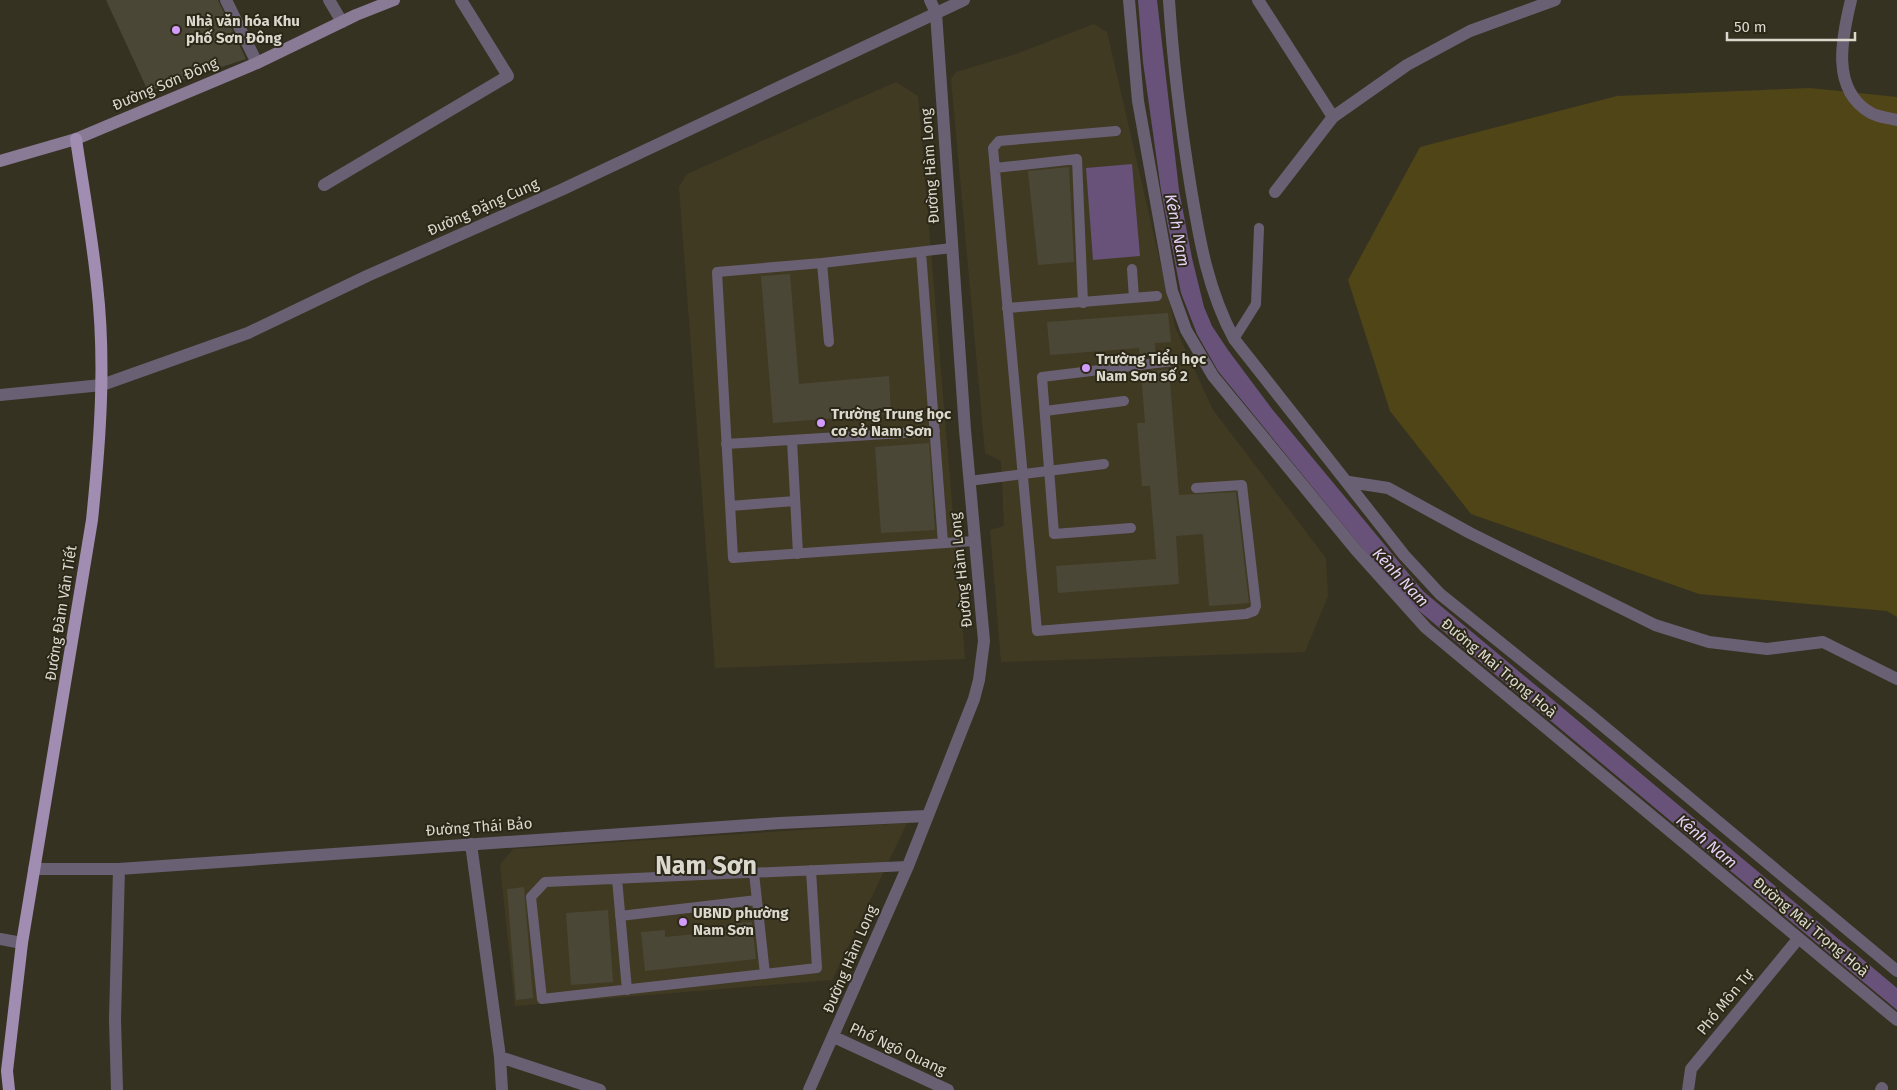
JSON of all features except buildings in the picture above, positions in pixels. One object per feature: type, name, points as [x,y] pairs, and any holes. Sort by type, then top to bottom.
[{"type":"main road","name":"Đường Sơn Đông","points":[[0,161],[76,139],[257,63],[342,22],[394,0]]},
{"type":"main road","name":"Đường Đàm Văn Tiết","points":[[9,1090],[4,1072],[22,943],[92,520],[102,386],[98,286],[76,139]]},
{"type":"street","points":[[226,0],[257,63]]},
{"type":"street","points":[[329,0],[342,22]]},
{"type":"street","points":[[324,185],[508,76],[461,0]]},
{"type":"street","points":[[930,0],[936,13]]},
{"type":"street","name":"Đường Đặng Cung","points":[[0,395],[22,395],[102,386],[248,333],[367,276],[570,186],[964,0]]},
{"type":"street","name":"Đường Mai Trọng Hoà","points":[[1129,0],[1138,101],[1172,291],[1186,330],[1213,376],[1356,550],[1426,628],[1718,869],[1798,939],[1897,1020]]},
{"type":"street","points":[[1168,0],[1183,144],[1206,270],[1218,307],[1234,339],[1349,482],[1414,567],[1440,594],[1597,721],[1897,971]]},
{"type":"street","points":[[1258,0],[1333,117]]},
{"type":"street","points":[[1275,192],[1333,117],[1407,65],[1470,31],[1555,0]]},
{"type":"street","points":[[1851,0],[1841,44],[1844,76],[1856,101],[1872,113],[1897,120]]},
{"type":"street","name":"Đường Hàm Long","points":[[809,1090],[908,866],[979,680],[984,641],[981,590],[974,541],[969,481],[936,13]]},
{"type":"street","points":[[1349,482],[1388,488],[1470,533],[1655,625],[1709,642],[1767,649],[1823,642],[1897,679]]},
{"type":"street","name":"Đường Thái Bảo","points":[[34,869],[119,869],[780,823],[926,816]]},
{"type":"street","points":[[471,844],[500,1057],[502,1090]]},
{"type":"street","points":[[117,1090],[115,1019],[119,869]]},
{"type":"street","points":[[0,939],[22,943]]},
{"type":"street","name":"Phố Môn Tự","points":[[1688,1090],[1692,1069],[1798,939]]},
{"type":"street","name":"Phố Ngô Quang","points":[[834,1037],[948,1090]]},
{"type":"street","points":[[500,1057],[600,1090]]},
{"type":"lane","points":[[1116,131],[999,141],[994,148],[1037,631],[1246,614],[1254,611],[1256,606],[1242,485],[1196,488]]},
{"type":"lane","points":[[995,168],[1077,159],[1083,302]]},
{"type":"lane","points":[[1234,339],[1256,304],[1259,228]]},
{"type":"lane","points":[[952,248],[717,272],[733,558],[974,541]]},
{"type":"lane","points":[[921,252],[943,543]]},
{"type":"lane","points":[[822,262],[829,342]]},
{"type":"lane","points":[[1132,269],[1134,298]]},
{"type":"lane","points":[[1007,308],[1157,296]]},
{"type":"lane","points":[[1131,528],[1054,534],[1042,377],[1173,361]]},
{"type":"lane","points":[[1045,411],[1124,402]]},
{"type":"lane","points":[[726,444],[935,431]]},
{"type":"lane","points":[[792,440],[798,554]]},
{"type":"lane","points":[[969,481],[1104,464]]},
{"type":"lane","points":[[730,506],[795,501]]},
{"type":"lane","points":[[811,870],[817,968],[542,999],[531,897],[545,882],[811,870],[908,866]]},
{"type":"lane","points":[[754,873],[765,974]]},
{"type":"lane","points":[[616,879],[627,990]]},
{"type":"lane","points":[[620,916],[757,900]]},
{"type":"shaded area","name":"Trường Tiểu học Nam Sơn số 2","points":[[1094,24],[1107,32],[1175,327],[1213,410],[1326,558],[1328,596],[1305,652],[1001,662],[990,530],[1004,526],[1001,461],[985,453],[951,79],[956,72],[1016,54]]},
{"type":"shaded area","name":"Trường Trung học cơ sở Nam Sơn","points":[[896,82],[918,96],[965,659],[715,668],[679,187],[687,174]]},
{"type":"shaded area","points":[[1810,88],[1897,97],[1897,617],[1887,611],[1699,594],[1471,514],[1390,411],[1348,280],[1420,147],[1617,96]]},
{"type":"shaded area","name":"UBND phường Nam Sơn","points":[[907,823],[832,980],[515,1006],[500,865],[513,849]]},
{"type":"water","name":"Kênh Nam","points":[[1138,0],[1157,0],[1179,190],[1204,307],[1212,326],[1228,350],[1272,409],[1423,591],[1897,988],[1897,1010],[1412,605],[1371,559],[1218,371],[1197,334],[1181,293],[1161,190],[1143,62]]},
{"type":"water","points":[[1132,164],[1140,256],[1093,260],[1086,168]]},
{"type":"place","name":"Nhà văn hóa Khu phố Sơn Đông","points":[[176,30]]},
{"type":"place","name":"Trường Tiểu học Nam Sơn số 2","points":[[1086,368]]},
{"type":"place","name":"Trường Trung học cơ sở Nam Sơn","points":[[821,423]]},
{"type":"place","name":"UBND phường Nam Sơn","points":[[683,922]]},
{"type":"district","name":"Nam Sơn","points":[[706,865]]}]
